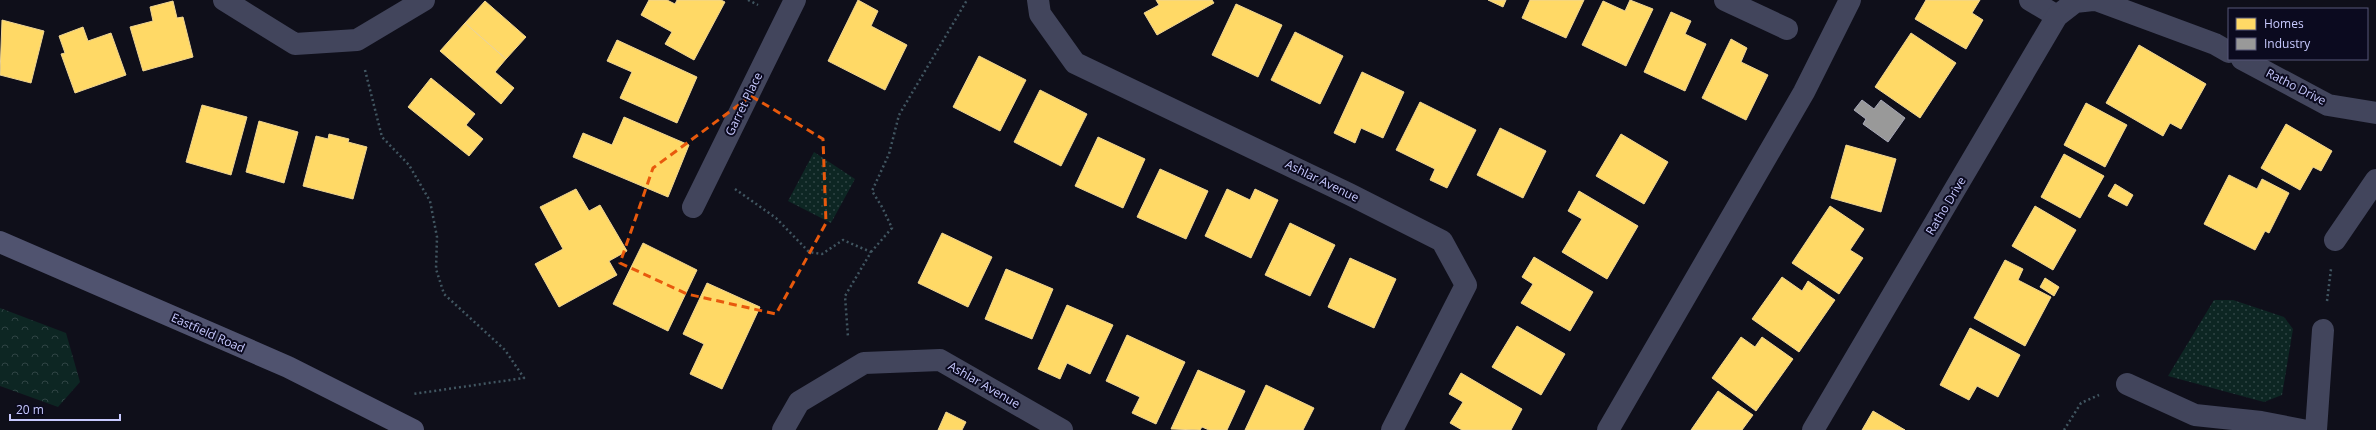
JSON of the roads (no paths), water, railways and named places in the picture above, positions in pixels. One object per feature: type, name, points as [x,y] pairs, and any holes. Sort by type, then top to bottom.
[{"type":"street","points":[[224,0],[295,44],[357,40],[424,0]]},
{"type":"street","name":"Garret Place","points":[[693,208],[795,0]]},
{"type":"street","name":"Ashlar Avenue","points":[[1038,0],[1040,14],[1075,63],[1349,194],[1442,241],[1466,285],[1392,430]]},
{"type":"street","points":[[1725,0],[1787,29]]},
{"type":"street","points":[[1608,430],[1804,92],[1850,0]]},
{"type":"street","points":[[2030,0],[2057,16]]},
{"type":"street","name":"Ratho Drive","points":[[1813,430],[2057,16],[2075,2],[2093,0]]},
{"type":"street","points":[[2096,0],[2215,44],[2228,51]]},
{"type":"street","name":"Ratho Drive","points":[[2244,60],[2328,105],[2376,112]]},
{"type":"street","points":[[2335,240],[2376,180]]},
{"type":"street","name":"Eastfield Road","points":[[0,242],[288,367],[413,430]]},
{"type":"street","points":[[2316,430],[2323,330]]},
{"type":"street","name":"Ashlar Avenue","points":[[783,430],[799,402],[864,363],[940,360],[1062,430]]},
{"type":"street","points":[[2127,384],[2196,414],[2262,422],[2302,430]]}]
